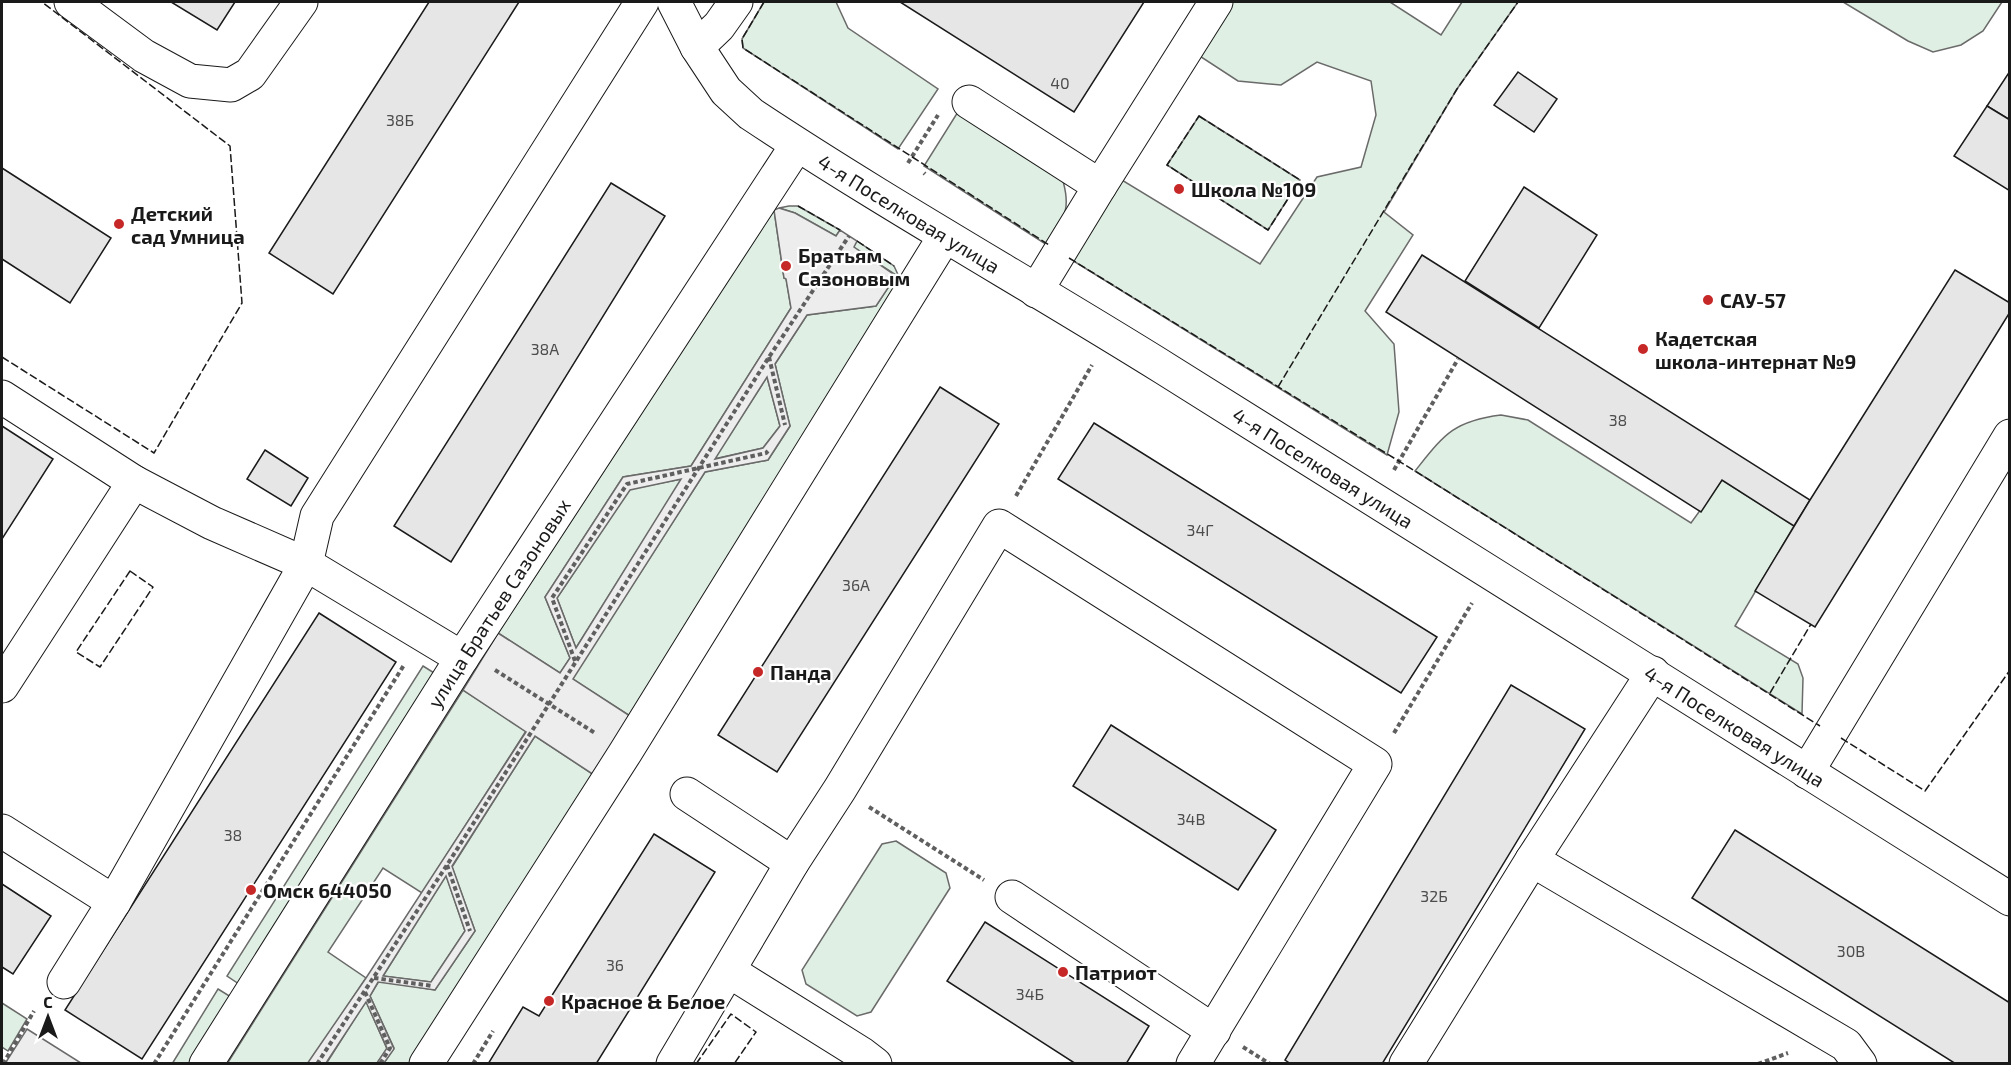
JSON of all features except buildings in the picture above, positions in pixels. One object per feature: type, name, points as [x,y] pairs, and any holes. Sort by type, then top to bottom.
[{"type":"street","points":[[71,2],[144,56],[190,81],[231,85],[250,74],[301,2]]},
{"type":"street","points":[[64,982],[114,902],[306,564],[317,516],[642,2]]},
{"type":"street","name":"4-я Поселковая улица","points":[[674,2],[697,47],[726,91],[751,114],[797,145],[1110,334],[2010,899]]},
{"type":"street","points":[[697,47],[719,26],[736,2]]},
{"type":"street","points":[[1036,291],[1216,2]]},
{"type":"street","points":[[955,107],[1100,186]]},
{"type":"street","name":"улица Братьев Сазоновых","points":[[206,1064],[464,655],[797,145]]},
{"type":"street","points":[[426,1064],[625,753],[945,236]]},
{"type":"street","points":[[2,397],[134,482],[212,523],[306,564],[422,635],[464,655]]},
{"type":"street","points":[[1807,772],[2010,436]]},
{"type":"street","points":[[2,686],[134,482]]},
{"type":"street","points":[[673,1064],[792,864],[999,526],[1375,764],[1193,1064]]},
{"type":"street","points":[[1406,1064],[1532,860],[1653,673]]},
{"type":"street","points":[[687,794],[792,864]]},
{"type":"street","points":[[2,831],[114,902]]},
{"type":"street","points":[[1532,860],[1846,1045],[1860,1064]]},
{"type":"street","points":[[1012,897],[1214,1030]]},
{"type":"street","points":[[729,971],[875,1064]]},
{"type":"path","points":[[908,163],[955,107]]},
{"type":"path","points":[[317,1064],[447,865],[769,357],[849,236]]},
{"type":"path","points":[[999,526],[1110,334]]},
{"type":"path","points":[[769,357],[785,425],[779,435]]},
{"type":"path","points":[[1394,470],[1458,359]]},
{"type":"path","points":[[575,662],[552,598],[627,484],[766,453],[772,444]]},
{"type":"path","points":[[1375,764],[1473,601]]},
{"type":"path","points":[[154,1064],[422,635]]},
{"type":"path","points":[[464,655],[549,704],[625,753]]},
{"type":"path","points":[[840,789],[1012,897]]},
{"type":"path","points":[[447,865],[470,930],[464,939]]},
{"type":"path","points":[[374,978],[434,986],[440,977]]},
{"type":"path","points":[[365,991],[390,1048],[380,1064]]},
{"type":"path","points":[[3,1064],[34,1011]]},
{"type":"green space","points":[[764,2],[836,2],[848,28],[938,89],[898,149],[743,48],[742,39]]},
{"type":"green space","points":[[1224,2],[1390,2],[1441,35],[1462,2],[1518,2],[1457,89],[1384,212],[1413,235],[1365,311],[1394,344],[1399,412],[1387,455],[1067,257],[1117,177],[1260,264],[1317,177],[1361,167],[1376,115],[1371,81],[1317,62],[1281,85],[1238,81],[1195,53]]},
{"type":"green space","points":[[1843,2],[2002,2],[1983,31],[1961,45],[1933,52],[1908,41]]},
{"type":"green space","points":[[961,107],[1060,170],[1066,193],[1066,209],[1047,245],[924,166]]},
{"type":"green space","points":[[1199,116],[1300,180],[1268,230],[1167,165]]},
{"type":"green space","points":[[798,206],[840,230],[836,236],[795,213],[779,208]]},
{"type":"green space","points":[[774,210],[791,308],[691,466],[623,477],[545,597],[570,658],[560,673],[498,633]]},
{"type":"green space","points":[[857,241],[894,266],[900,279],[630,716],[572,679],[705,472],[768,460],[790,426],[775,364],[807,315],[876,306],[896,275],[853,247]]},
{"type":"green space","points":[[767,377],[780,426],[763,448],[714,459]]},
{"type":"green space","points":[[1501,415],[1528,420],[1691,523],[1722,480],[1794,526],[1735,626],[1798,664],[1803,678],[1802,714],[1415,471],[1442,439],[1460,426],[1471,421]]},
{"type":"green space","points":[[682,479],[576,648],[557,598],[630,489]]},
{"type":"green space","points":[[423,666],[439,676],[242,986],[227,976]]},
{"type":"green space","points":[[463,690],[526,731],[422,893],[383,868],[328,952],[366,978],[309,1063],[227,1064]]},
{"type":"green space","points":[[535,736],[594,775],[411,1063],[384,1063],[394,1048],[370,996],[379,981],[435,990],[475,931],[452,867]]},
{"type":"green space","points":[[896,841],[946,873],[950,888],[871,1012],[857,1016],[806,984],[802,970],[882,844]]},
{"type":"green space","points":[[446,875],[465,931],[431,982],[383,976]]},
{"type":"green space","points":[[218,989],[231,997],[190,1063],[172,1064]]},
{"type":"green space","points":[[366,1001],[387,1049],[377,1063],[326,1064]]},
{"type":"green space","points":[[2,1003],[27,1019],[8,1051],[2,1047]]},
{"type":"shaded area","points":[[779,208],[795,213],[836,236],[840,230],[857,241],[854,247],[896,276],[876,306],[807,315],[775,364],[790,426],[768,460],[705,472],[573,679],[630,716],[594,775],[535,736],[452,866],[475,931],[435,990],[378,982],[370,996],[394,1049],[384,1063],[377,1063],[387,1048],[366,1002],[326,1063],[307,1064],[366,978],[526,732],[463,690],[498,633],[560,673],[570,658],[545,597],[623,477],[691,466],[791,308],[774,210]],"holes":[[[767,377],[780,426],[763,448],[715,459]],[[681,479],[576,648],[557,598],[630,490]],[[446,876],[465,931],[431,982],[383,976]]]},
{"type":"shaded area","points":[[27,1029],[81,1063],[6,1062]]},
{"type":"fence","points":[[2,357],[154,453],[242,303],[230,146],[42,2]]},
{"type":"fence","points":[[764,2],[742,39],[743,48],[1049,245]]},
{"type":"fence","points":[[1278,387],[1457,89],[1518,2]]},
{"type":"fence","points":[[1199,116],[1300,180],[1268,230],[1167,165],[1199,116]]},
{"type":"fence","points":[[798,206],[840,230]]},
{"type":"fence","points":[[857,241],[894,266]]},
{"type":"fence","points":[[1069,258],[1415,471],[1820,726]]},
{"type":"fence","points":[[130,571],[153,587],[100,667],[76,652],[130,571]]},
{"type":"fence","points":[[1770,693],[1811,624]]},
{"type":"fence","points":[[1841,738],[1925,791],[2010,670]]},
{"type":"fence","points":[[696,1064],[731,1014],[756,1032],[734,1064]]},
{"type":"place","name":"Школа №109","points":[[1179,189]]},
{"type":"place","name":"Детский сад Умница","points":[[119,224]]},
{"type":"place","name":"Братьям Сазоновым","points":[[786,266]]},
{"type":"place","name":"САУ-57","points":[[1708,300]]},
{"type":"place","name":"Кадетская школа-интернат №9","points":[[1643,349]]},
{"type":"place","name":"Панда","points":[[758,672]]},
{"type":"place","name":"Омск 644050","points":[[251,890]]},
{"type":"place","name":"Патриот","points":[[1063,972]]},
{"type":"place","name":"Красное & Белое","points":[[549,1001]]}]
